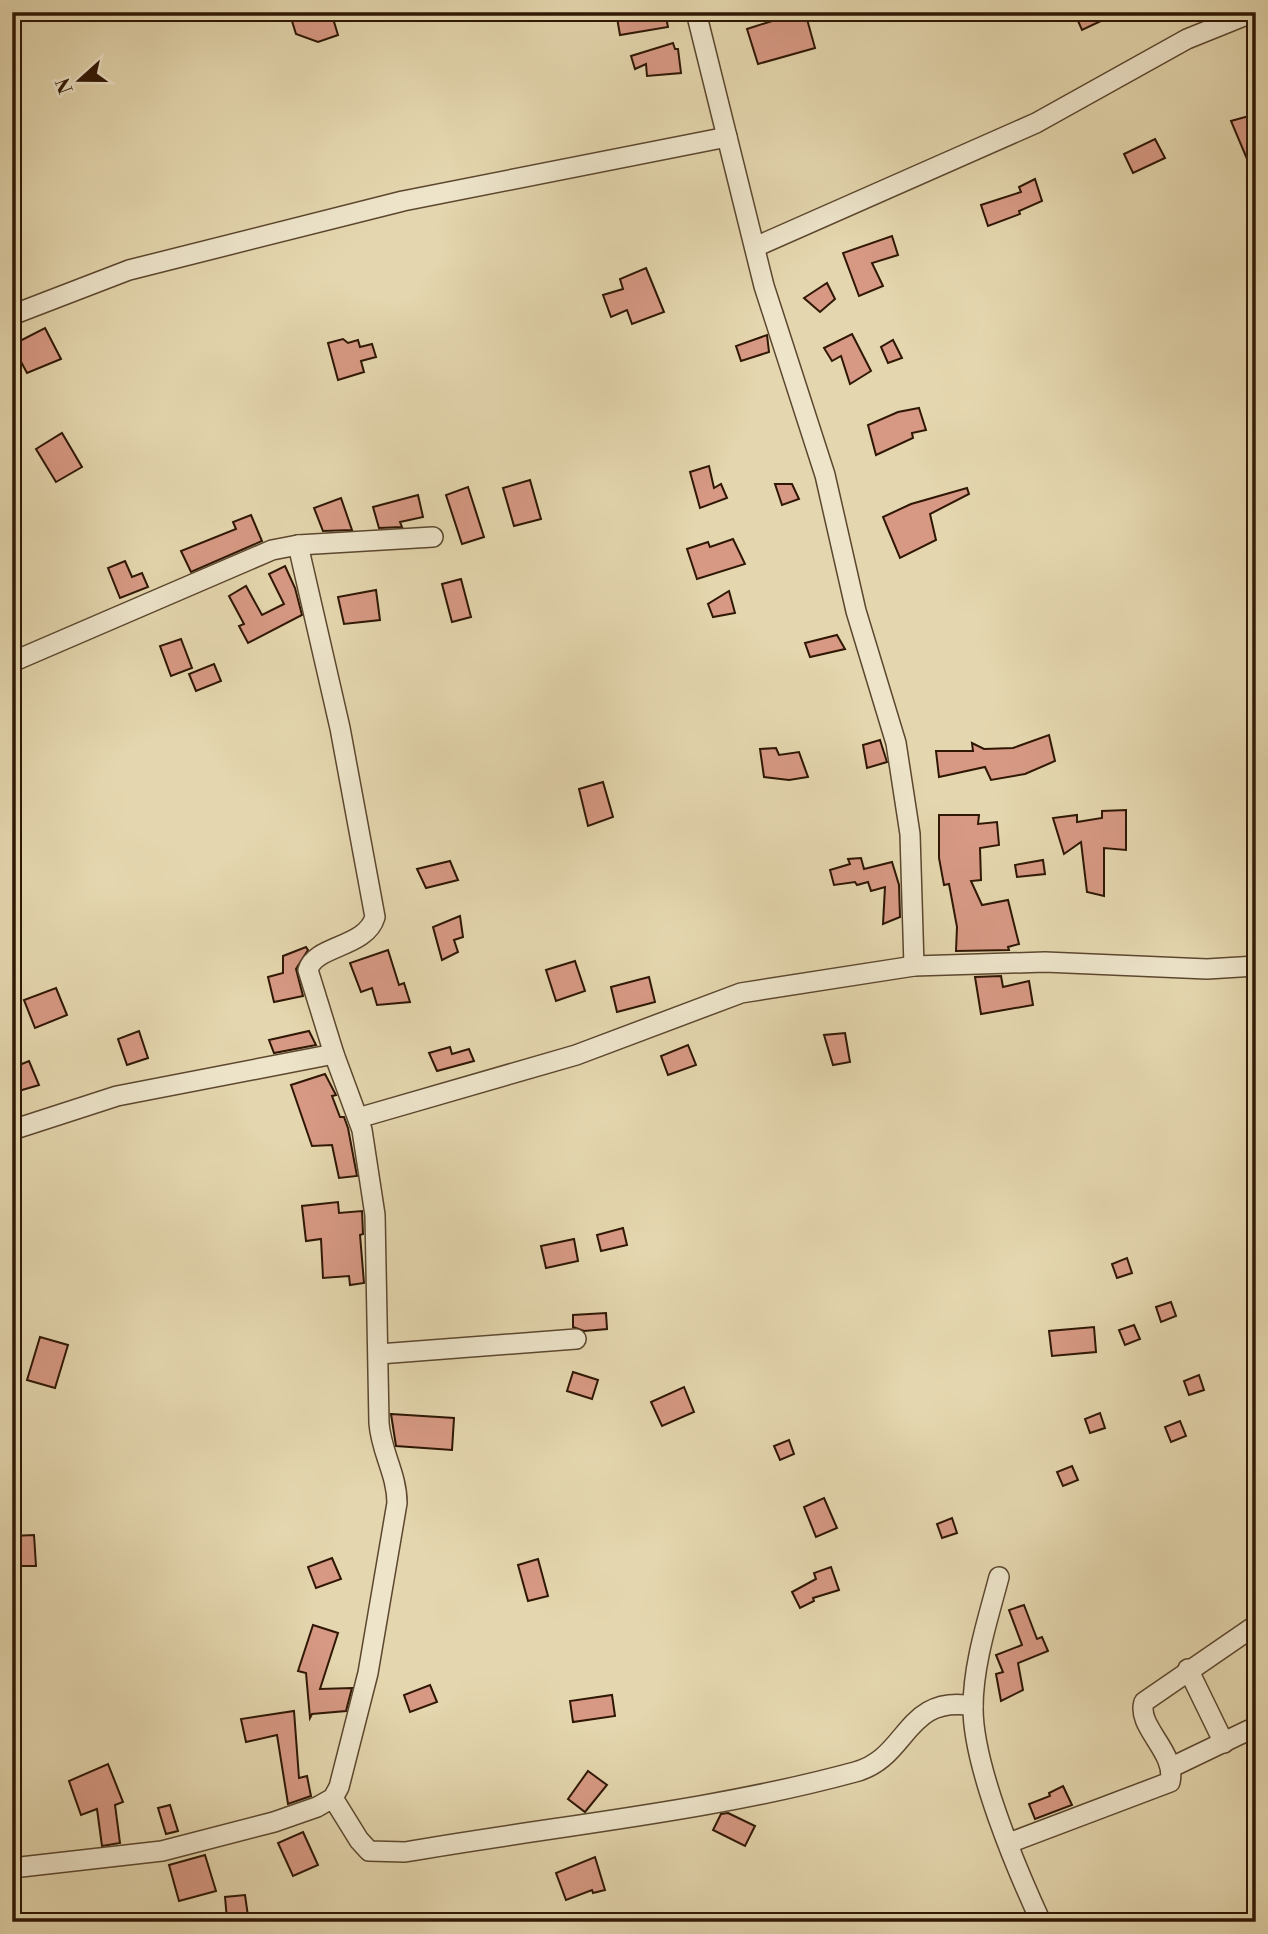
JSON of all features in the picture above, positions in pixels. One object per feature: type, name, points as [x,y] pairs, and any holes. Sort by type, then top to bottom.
[{"type":"street","points":[[696,12],[755,247],[825,475],[856,611],[896,743],[910,834],[914,966]]},
{"type":"street","points":[[755,247],[1036,123],[1178,44],[1254,12]]},
{"type":"street","points":[[12,315],[129,270],[403,201],[727,137]]},
{"type":"street","points":[[12,662],[233,564],[272,550],[298,545],[433,537]]},
{"type":"street","points":[[12,1868],[162,1851],[274,1822],[333,1798],[344,1768],[368,1673],[395,1527],[396,1478],[380,1439],[375,1215],[359,1118],[334,1054],[308,971],[310,965],[369,930],[375,917],[340,728],[298,545]]},
{"type":"street","points":[[359,1118],[576,1055],[741,993],[914,966],[1045,962],[1208,969],[1256,966]]},
{"type":"street","points":[[12,1130],[117,1096],[334,1054]]},
{"type":"street","points":[[379,1354],[576,1339]]},
{"type":"street","points":[[999,1577],[981,1645],[973,1706],[975,1738],[1009,1843],[1041,1922]]},
{"type":"street","points":[[1009,1843],[1170,1782],[1172,1768],[1144,1717],[1142,1706],[1188,1669],[1256,1625]]},
{"type":"street","points":[[1188,1669],[1224,1743]]},
{"type":"street","points":[[333,1798],[369,1851],[405,1852],[702,1804],[857,1772],[880,1759],[931,1708],[956,1703],[973,1706]]},
{"type":"street","points":[[1172,1768],[1249,1730]]},
{"type":"building","points":[[616,12],[665,12],[668,27],[620,35]]},
{"type":"building","points":[[769,12],[805,12],[815,48],[758,64],[747,29],[772,21]]},
{"type":"building","points":[[1074,12],[1120,12],[1082,30]]},
{"type":"building","points":[[332,15],[338,35],[318,42],[296,34],[292,21]]},
{"type":"building","points":[[673,43],[675,49],[678,49],[681,73],[647,76],[646,64],[635,69],[631,56]]},
{"type":"building","points":[[1256,114],[1256,178],[1255,178],[1231,121]]},
{"type":"building","points":[[1155,139],[1165,158],[1133,173],[1124,154]]},
{"type":"building","points":[[1035,179],[1042,201],[1019,211],[1020,214],[988,226],[981,205],[1021,192],[1019,187]]},
{"type":"building","points":[[892,236],[898,255],[872,263],[883,286],[859,296],[843,253]]},
{"type":"building","points":[[646,268],[664,312],[632,324],[627,310],[611,317],[603,295],[623,289],[620,279]]},
{"type":"building","points":[[827,283],[835,299],[820,312],[804,298]]},
{"type":"building","points":[[45,328],[61,359],[27,373],[12,345]]},
{"type":"building","points":[[852,334],[871,371],[850,384],[841,356],[832,361],[824,348]]},
{"type":"building","points":[[767,335],[769,352],[741,361],[736,346]]},
{"type":"building","points":[[343,339],[348,343],[358,340],[360,347],[372,344],[376,357],[361,361],[364,372],[338,380],[328,343]]},
{"type":"building","points":[[893,340],[902,358],[888,363],[881,347]]},
{"type":"building","points":[[919,408],[926,430],[912,433],[913,438],[876,455],[868,425],[898,412]]},
{"type":"building","points":[[62,433],[82,467],[56,482],[36,449]]},
{"type":"building","points":[[709,466],[714,488],[721,484],[727,498],[700,508],[690,472]]},
{"type":"building","points":[[530,480],[541,519],[514,526],[503,488]]},
{"type":"building","points":[[775,484],[792,484],[799,499],[782,505]]},
{"type":"building","points":[[468,487],[484,537],[462,544],[446,495]]},
{"type":"building","points":[[967,488],[969,494],[930,514],[936,540],[900,558],[883,517],[911,504]]},
{"type":"building","points":[[418,495],[423,517],[400,522],[402,527],[379,528],[373,507]]},
{"type":"building","points":[[341,498],[352,530],[323,531],[314,508]]},
{"type":"building","points":[[251,515],[262,541],[191,572],[181,551],[236,529],[233,522]]},
{"type":"building","points":[[733,539],[745,564],[697,579],[687,549],[708,542],[710,547]]},
{"type":"building","points":[[125,561],[132,577],[142,573],[148,587],[120,598],[108,568]]},
{"type":"building","points":[[285,566],[295,588],[302,615],[248,643],[239,626],[244,624],[229,596],[246,586],[262,615],[284,604],[269,574]]},
{"type":"building","points":[[461,579],[471,617],[452,622],[442,584]]},
{"type":"building","points":[[376,590],[380,620],[344,624],[338,597]]},
{"type":"building","points":[[729,591],[735,613],[713,617],[708,604]]},
{"type":"building","points":[[837,635],[845,649],[810,657],[805,643]]},
{"type":"building","points":[[181,639],[192,668],[171,676],[160,646]]},
{"type":"building","points":[[214,664],[221,681],[196,691],[189,674]]},
{"type":"building","points":[[1049,735],[1055,761],[1025,774],[991,780],[985,767],[939,777],[936,751],[973,751],[972,743],[984,749],[1013,748]]},
{"type":"building","points":[[880,740],[887,762],[867,768],[863,745]]},
{"type":"building","points":[[776,748],[779,755],[799,752],[808,777],[789,780],[764,777],[760,749]]},
{"type":"building","points":[[603,782],[613,817],[588,826],[579,789]]},
{"type":"building","points":[[1126,810],[1126,850],[1104,848],[1104,896],[1087,892],[1081,842],[1064,854],[1053,818],[1077,815],[1077,822],[1102,818],[1102,811]]},
{"type":"building","points":[[939,815],[979,815],[978,824],[997,822],[999,845],[980,848],[981,880],[971,881],[982,905],[1008,900],[1019,944],[1008,947],[1009,950],[956,951],[957,927],[949,884],[944,885],[939,858]]},
{"type":"building","points":[[861,858],[864,869],[892,862],[899,885],[900,917],[883,924],[885,887],[871,891],[868,882],[834,885],[830,870],[850,864],[848,859]]},
{"type":"building","points":[[1043,860],[1045,874],[1017,877],[1015,865]]},
{"type":"building","points":[[450,861],[458,880],[426,888],[417,869]]},
{"type":"building","points":[[460,916],[463,937],[454,940],[458,952],[442,960],[433,927]]},
{"type":"building","points":[[306,947],[308,950],[296,969],[303,996],[274,1002],[268,977],[283,973],[283,956]]},
{"type":"building","points":[[388,950],[399,985],[404,983],[410,1002],[377,1005],[372,988],[361,992],[350,963]]},
{"type":"building","points":[[575,961],[585,991],[556,1001],[546,970]]},
{"type":"building","points":[[1001,976],[1003,987],[1029,981],[1033,1005],[981,1014],[975,977]]},
{"type":"building","points":[[649,977],[655,1002],[617,1012],[611,987]]},
{"type":"building","points":[[56,988],[67,1015],[35,1028],[24,1000]]},
{"type":"building","points":[[139,1031],[148,1058],[127,1065],[118,1039]]},
{"type":"building","points":[[309,1031],[316,1045],[274,1053],[269,1040]]},
{"type":"building","points":[[845,1033],[850,1062],[833,1065],[824,1035]]},
{"type":"building","points":[[688,1045],[696,1065],[668,1075],[661,1056]]},
{"type":"building","points":[[450,1047],[452,1054],[469,1049],[474,1061],[437,1071],[429,1053]]},
{"type":"building","points":[[29,1061],[39,1085],[12,1093],[12,1068]]},
{"type":"building","points":[[325,1074],[336,1095],[332,1096],[340,1117],[344,1117],[348,1128],[357,1176],[339,1178],[332,1145],[312,1146],[291,1085]]},
{"type":"building","points":[[338,1202],[339,1213],[362,1211],[363,1234],[360,1235],[364,1283],[350,1285],[349,1276],[323,1278],[321,1239],[306,1241],[302,1206]]},
{"type":"building","points":[[623,1228],[627,1245],[601,1251],[597,1235]]},
{"type":"building","points":[[574,1239],[578,1261],[546,1268],[541,1246]]},
{"type":"building","points":[[1127,1258],[1132,1273],[1117,1278],[1112,1264]]},
{"type":"building","points":[[1171,1302],[1176,1316],[1161,1322],[1156,1307]]},
{"type":"building","points":[[606,1313],[607,1329],[584,1331],[573,1327],[573,1315]]},
{"type":"building","points":[[1134,1325],[1140,1339],[1125,1345],[1119,1330]]},
{"type":"building","points":[[1094,1327],[1096,1352],[1052,1356],[1049,1331]]},
{"type":"building","points":[[40,1337],[68,1345],[55,1388],[27,1380]]},
{"type":"building","points":[[573,1372],[598,1380],[592,1399],[567,1391]]},
{"type":"building","points":[[1199,1375],[1204,1390],[1189,1395],[1184,1381]]},
{"type":"building","points":[[684,1387],[694,1412],[662,1426],[651,1402]]},
{"type":"building","points":[[1100,1413],[1105,1428],[1090,1433],[1085,1419]]},
{"type":"building","points":[[391,1414],[454,1418],[452,1450],[396,1446]]},
{"type":"building","points":[[1180,1421],[1186,1436],[1171,1442],[1165,1427]]},
{"type":"building","points":[[789,1440],[794,1454],[780,1460],[774,1446]]},
{"type":"building","points":[[1072,1466],[1078,1480],[1063,1486],[1057,1472]]},
{"type":"building","points":[[824,1498],[837,1528],[816,1537],[804,1507]]},
{"type":"building","points":[[952,1518],[957,1533],[942,1538],[937,1524]]},
{"type":"building","points":[[34,1535],[36,1566],[12,1566],[12,1536]]},
{"type":"building","points":[[332,1558],[341,1579],[316,1588],[308,1567]]},
{"type":"building","points":[[538,1559],[548,1596],[528,1601],[518,1565]]},
{"type":"building","points":[[831,1567],[839,1590],[813,1598],[814,1601],[800,1608],[792,1592],[816,1579],[814,1573]]},
{"type":"building","points":[[1024,1605],[1037,1639],[1042,1637],[1048,1651],[1018,1663],[1023,1690],[1001,1701],[996,1674],[1003,1672],[996,1655],[1022,1645],[1009,1610]]},
{"type":"building","points":[[313,1625],[338,1633],[320,1689],[352,1688],[346,1711],[312,1714],[310,1718],[306,1673],[298,1671]]},
{"type":"building","points":[[430,1685],[437,1702],[410,1712],[404,1695]]},
{"type":"building","points":[[612,1695],[615,1716],[573,1722],[570,1701]]},
{"type":"building","points":[[294,1711],[299,1778],[307,1776],[311,1796],[288,1804],[277,1735],[246,1742],[241,1719]]},
{"type":"building","points":[[108,1764],[123,1802],[115,1805],[120,1843],[102,1846],[97,1809],[81,1815],[69,1781]]},
{"type":"building","points":[[588,1771],[607,1785],[585,1812],[568,1799]]},
{"type":"building","points":[[1063,1786],[1072,1805],[1035,1819],[1029,1804],[1050,1796],[1049,1793]]},
{"type":"building","points":[[170,1805],[178,1831],[166,1834],[158,1808]]},
{"type":"building","points":[[728,1813],[755,1826],[745,1846],[713,1830],[721,1814]]},
{"type":"building","points":[[303,1832],[318,1865],[293,1876],[278,1843]]},
{"type":"building","points":[[205,1855],[216,1891],[179,1901],[169,1865]]},
{"type":"building","points":[[595,1857],[605,1890],[593,1893],[592,1890],[566,1900],[556,1873]]},
{"type":"building","points":[[245,1895],[248,1916],[227,1919],[225,1897]]}]
